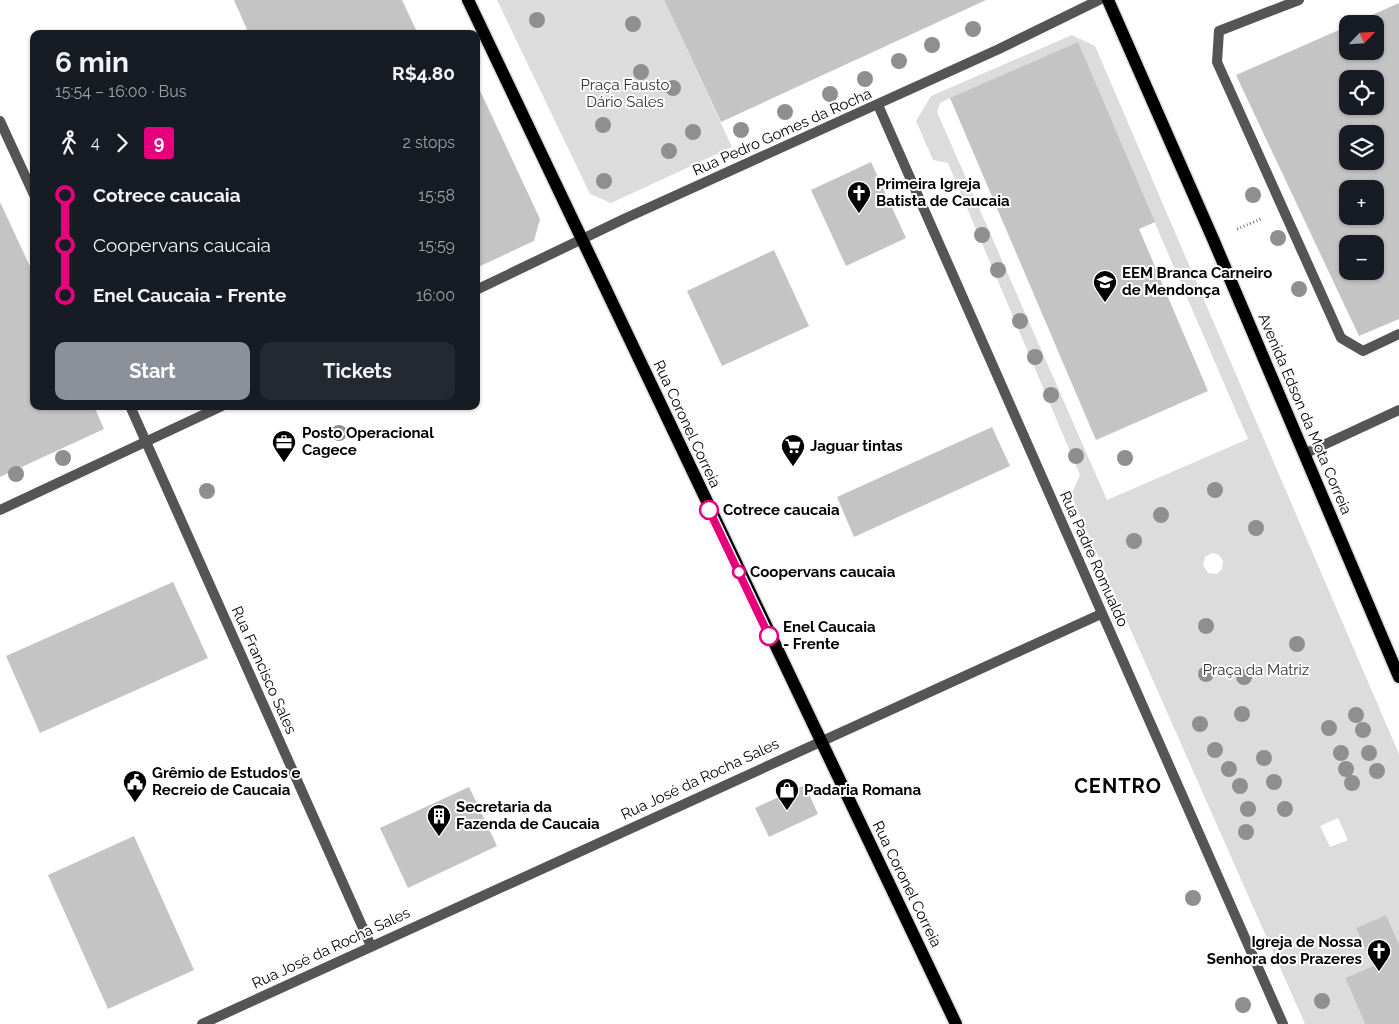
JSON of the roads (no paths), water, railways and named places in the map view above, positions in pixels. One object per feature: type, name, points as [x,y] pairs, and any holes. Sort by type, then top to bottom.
[{"type":"main road","name":"Rua Coronel Correia","points":[[468,0],[956,1024]]},
{"type":"main road","name":"Avenida Edson da Mota Correia","points":[[1108,0],[1213,239],[1399,677]]},
{"type":"street","name":"Rua Pedro Gomes da Rocha","points":[[480,288],[878,105],[1099,0]]},
{"type":"street","points":[[1299,0],[1219,31],[1217,62],[1341,338],[1364,350],[1399,334]]},
{"type":"street","name":"Rua Padre Romualdo","points":[[878,105],[1283,1024]]},
{"type":"street","points":[[0,121],[30,186]]},
{"type":"street","name":"Rua Francisco Sales","points":[[132,410],[371,946]]},
{"type":"street","points":[[0,510],[213,410]]},
{"type":"street","points":[[1304,454],[1399,410]]},
{"type":"street","name":"Rua José da Rocha Sales","points":[[202,1024],[820,740],[1101,614]]},
{"type":"place","name":"Primeira Igreja Batista de Caucaia","points":[[859,214]]},
{"type":"place","name":"EEM Branca Carneiro de Mendonça","points":[[1105,303]]},
{"type":"place","name":"Posto Operacional Cagece","points":[[284,463]]},
{"type":"place","name":"Jaguar tintas","points":[[793,467]]},
{"type":"place","name":"Cotrece caucaia","points":[[709,510]]},
{"type":"place","name":"Coopervans caucaia","points":[[739,572]]},
{"type":"place","name":"Enel Caucaia - Frente","points":[[769,636]]},
{"type":"place","name":"Grêmio de Estudos e Recreio de Caucaia","points":[[135,803]]},
{"type":"place","name":"Padaria Romana","points":[[787,811]]},
{"type":"place","name":"Secretaria da Fazenda de Caucaia","points":[[439,837]]},
{"type":"place","name":"Igreja de Nossa Senhora dos Prazeres","points":[[1379,972]]},
{"type":"district","name":"CENTRO","points":[[1118,786]]},
{"type":"park label","name":"Praça Fausto Dário Sales","points":[[625,94]]},
{"type":"park label","name":"Praça da Matriz","points":[[1256,670]]}]
